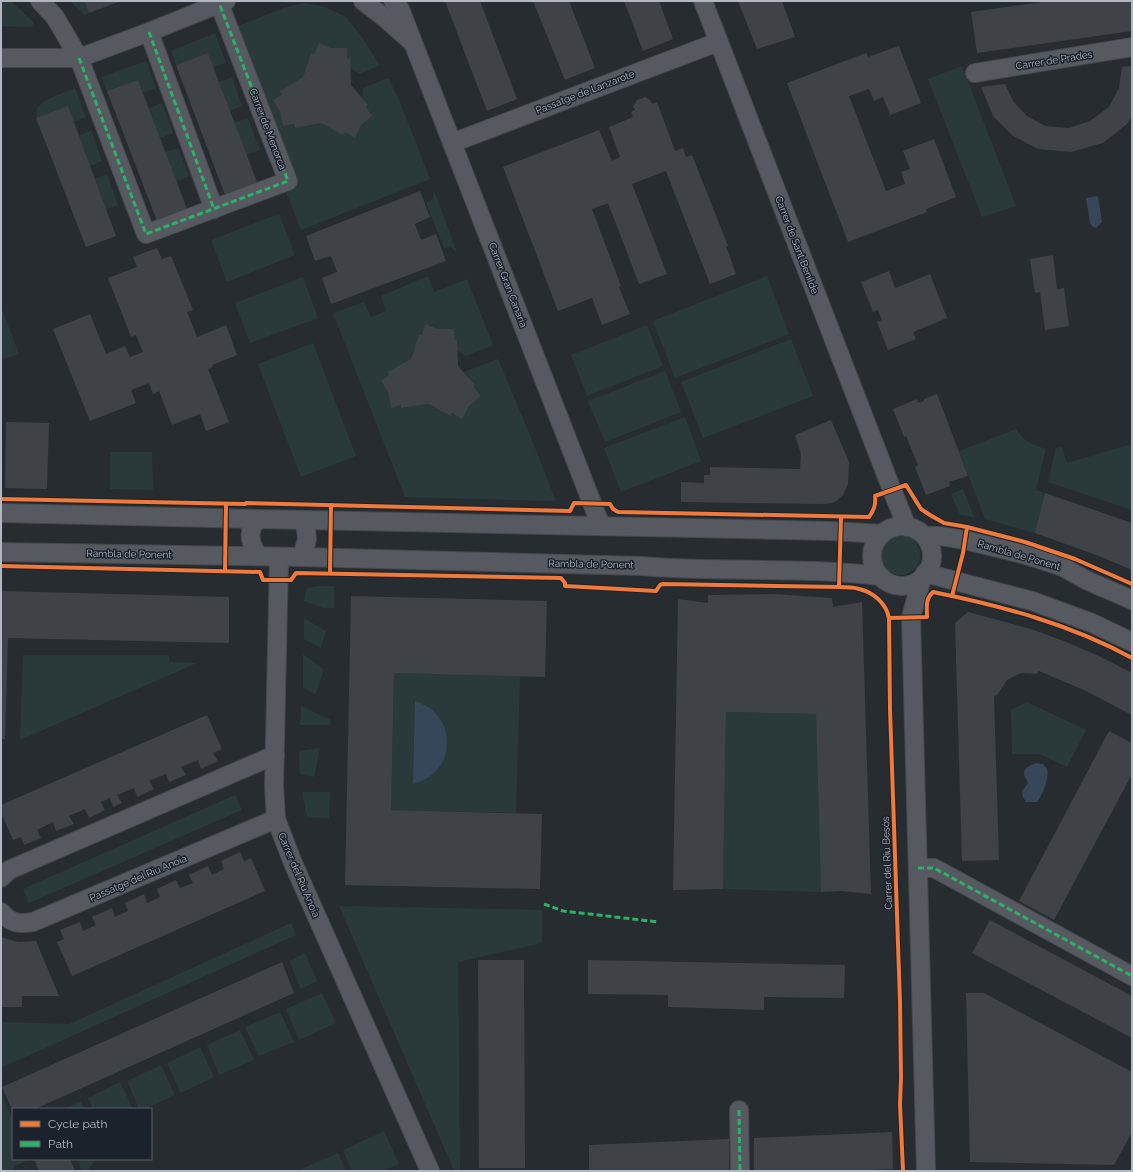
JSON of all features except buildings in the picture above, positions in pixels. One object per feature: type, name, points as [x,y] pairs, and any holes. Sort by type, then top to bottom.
[{"type":"street","points":[[40,1],[55,17],[79,58]]},
{"type":"street","name":"Carrer Gran Canaria","points":[[363,1],[413,43]]},
{"type":"street","name":"Carrer Gran Canaria","points":[[393,1],[400,9],[601,526]]},
{"type":"street","name":"Carrer de Sant Benilde","points":[[703,1],[892,490],[894,529]]},
{"type":"street","name":"Carrer de Menorca","points":[[1,58],[79,58],[223,2],[288,181],[146,234],[79,58]]},
{"type":"street","points":[[149,32],[214,208]]},
{"type":"street","name":"Passatge de Lanzarote","points":[[452,143],[718,42]]},
{"type":"street","name":"Carrer de Prades","points":[[975,73],[1132,47]]},
{"type":"street","points":[[1,513],[841,531],[914,528],[924,536],[930,545],[932,557],[929,568],[924,576],[911,617],[926,1171]]},
{"type":"street","points":[[258,519],[252,528],[251,538],[253,548],[258,556]]},
{"type":"street","points":[[302,557],[306,539],[305,520]]},
{"type":"street","points":[[894,529],[875,543],[872,555],[874,566],[911,617]]},
{"type":"street","name":"Rambla de Ponent","points":[[924,536],[940,536],[965,540],[1026,555],[1063,567],[1086,580],[1132,600]]},
{"type":"street","name":"Rambla de Ponent","points":[[1,552],[302,557],[840,572],[884,579]]},
{"type":"street","name":"Carrer del Riu Anoia","points":[[278,557],[274,786],[276,819],[293,863],[430,1171]]},
{"type":"street","points":[[884,579],[901,586],[912,584],[924,576],[1032,601],[1092,623],[1132,642]]},
{"type":"street","points":[[1,878],[10,870],[275,754]]},
{"type":"street","name":"Passatge del Riu Anoia","points":[[1,912],[6,918],[19,924],[34,922],[276,819]]},
{"type":"street","points":[[918,868],[934,868],[1132,976]]},
{"type":"street","points":[[739,1110],[740,1171]]},
{"type":"shaded area","points":[[1,1],[11,1],[34,23],[32,27],[1,26]]},
{"type":"shaded area","points":[[70,1],[84,1],[89,13],[84,15]]},
{"type":"shaded area","points":[[304,3],[325,7],[346,17],[361,36],[380,65],[360,74],[350,68],[349,59],[347,59],[347,48],[331,48],[319,43],[314,54],[311,53],[303,77],[281,91],[283,94],[273,100],[280,112],[283,126],[294,124],[295,128],[321,123],[343,135],[345,132],[355,138],[361,125],[372,116],[366,107],[368,105],[362,98],[363,88],[388,78],[398,97],[430,179],[301,230],[286,192],[298,187],[238,26],[284,8]]},
{"type":"shaded area","points":[[215,33],[226,63],[213,67],[208,53],[176,65],[171,51]]},
{"type":"shaded area","points":[[146,61],[156,88],[143,93],[138,80],[107,91],[101,77]]},
{"type":"shaded area","points":[[962,66],[1016,206],[982,217],[928,79]]},
{"type":"shaded area","points":[[232,77],[242,106],[230,111],[219,82]]},
{"type":"shaded area","points":[[75,88],[86,117],[73,122],[67,107],[36,118],[37,108],[46,100]]},
{"type":"shaded area","points":[[162,103],[173,133],[160,138],[149,108]]},
{"type":"shaded area","points":[[248,118],[260,150],[246,155],[234,123]]},
{"type":"shaded area","points":[[91,130],[102,161],[90,166],[79,136]]},
{"type":"shaded area","points":[[178,148],[189,176],[176,181],[165,152]]},
{"type":"shaded area","points":[[107,174],[118,205],[106,209],[95,179]]},
{"type":"shaded area","points":[[434,190],[457,253],[451,247],[444,248],[426,203],[433,199]]},
{"type":"shaded area","points":[[279,214],[295,255],[227,282],[211,240]]},
{"type":"shaded area","points":[[428,276],[434,292],[467,279],[493,345],[466,356],[457,350],[457,341],[454,340],[454,329],[438,329],[425,324],[422,335],[419,335],[411,359],[381,381],[388,392],[391,407],[401,405],[402,408],[429,404],[450,416],[452,413],[462,418],[469,406],[481,396],[474,387],[475,385],[464,372],[498,359],[556,501],[405,497],[333,313],[364,302],[371,317],[386,311],[381,296]]},
{"type":"shaded area","points":[[767,276],[789,334],[675,378],[653,321]]},
{"type":"shaded area","points":[[303,277],[318,318],[250,343],[235,303]]},
{"type":"shaded area","points":[[1,307],[19,354],[1,360]]},
{"type":"shaded area","points":[[647,325],[663,366],[587,396],[571,355]]},
{"type":"shaded area","points":[[791,339],[813,396],[703,438],[681,382]]},
{"type":"shaded area","points":[[313,343],[356,456],[301,477],[258,364]]},
{"type":"shaded area","points":[[665,371],[681,412],[605,442],[588,401]]},
{"type":"shaded area","points":[[685,417],[701,461],[621,492],[604,448]]},
{"type":"shaded area","points":[[1016,429],[1022,437],[1029,442],[1046,449],[1036,490],[1045,493],[1035,533],[985,519],[959,451]]},
{"type":"shaded area","points":[[1132,444],[1132,510],[1048,482],[1056,448],[1062,447],[1067,463]]},
{"type":"shaded area","points":[[110,452],[152,452],[153,490],[110,489]]},
{"type":"shaded area","points":[[963,489],[974,517],[960,515],[951,494]]},
{"type":"shaded area","points":[[904,535],[911,538],[917,544],[920,555],[919,563],[911,572],[904,575],[896,575],[889,572],[881,563],[880,551],[883,544],[892,536]]},
{"type":"shaded area","points":[[334,586],[334,608],[323,608],[304,601],[307,588]]},
{"type":"shaded area","points":[[304,618],[326,631],[321,648],[304,639]]},
{"type":"shaded area","points":[[303,654],[324,670],[315,694],[303,687]]},
{"type":"shaded area","points":[[23,655],[169,655],[169,662],[197,663],[20,740]]},
{"type":"shaded area","points":[[394,673],[520,676],[516,813],[391,810]]},
{"type":"shaded area","points":[[1027,702],[1086,730],[1067,767],[1040,754],[1012,754],[1011,710]]},
{"type":"shaded area","points":[[301,706],[331,720],[330,725],[300,725]]},
{"type":"shaded area","points":[[726,712],[816,714],[821,892],[723,889]]},
{"type":"shaded area","points":[[320,748],[314,777],[300,774],[299,751]]},
{"type":"shaded area","points":[[302,792],[330,792],[329,818],[307,817]]},
{"type":"shaded area","points":[[235,795],[242,810],[29,903],[23,889]]},
{"type":"shaded area","points":[[339,906],[542,910],[542,943],[458,962],[460,1171],[454,1171]]},
{"type":"shaded area","points":[[291,923],[296,935],[1,1068],[1,1022],[69,1024]]},
{"type":"shaded area","points":[[305,953],[317,981],[301,989],[289,961]]},
{"type":"shaded area","points":[[322,993],[336,1023],[299,1040],[286,1009]]},
{"type":"shaded area","points":[[280,1012],[294,1042],[259,1056],[245,1027]]},
{"type":"shaded area","points":[[240,1030],[254,1060],[219,1075],[207,1045]]},
{"type":"shaded area","points":[[200,1047],[214,1077],[181,1093],[167,1063]]},
{"type":"shaded area","points":[[161,1065],[175,1095],[146,1108],[139,1108],[127,1081]]},
{"type":"shaded area","points":[[120,1082],[133,1108],[93,1108],[88,1098]]},
{"type":"shaded area","points":[[1,1094],[12,1119],[12,1160],[28,1160],[13,1167],[15,1171],[1,1171]]},
{"type":"shaded area","points":[[81,1101],[84,1108],[65,1108]]},
{"type":"shaded area","points":[[384,1131],[399,1164],[383,1171],[352,1171],[343,1150]]},
{"type":"shaded area","points":[[338,1153],[346,1171],[297,1171]]},
{"type":"shaded area","points":[[77,1160],[95,1160],[88,1171],[82,1171]]},
{"type":"water","points":[[1098,196],[1102,222],[1096,228],[1090,223],[1086,198]]},
{"type":"water","points":[[415,701],[436,713],[443,724],[447,741],[444,758],[440,766],[434,773],[424,780],[413,784]]},
{"type":"water","points":[[1036,763],[1043,764],[1047,769],[1048,772],[1046,781],[1037,802],[1026,802],[1022,791],[1028,783],[1024,772],[1029,766]]},
{"type":"marked path","points":[[79,58],[146,234],[288,181],[219,3]]},
{"type":"marked path","points":[[149,32],[214,209]]},
{"type":"marked path","points":[[918,868],[934,868],[1132,976]]},
{"type":"marked path","points":[[544,904],[563,911],[659,922]]},
{"type":"marked path","points":[[739,1110],[740,1171]]},
{"type":"cycle path","points":[[1,499],[570,511],[574,503],[610,504],[613,509],[618,512],[869,517],[874,507],[875,496],[906,485],[921,509],[944,523],[967,527],[1025,542],[1075,559],[1132,584]]},
{"type":"cycle path","points":[[225,571],[226,504]]},
{"type":"cycle path","points":[[330,573],[331,505]]},
{"type":"cycle path","points":[[839,587],[841,517]]},
{"type":"cycle path","points":[[952,596],[963,553],[967,527]]},
{"type":"cycle path","name":"Carrer del Riu Besòs","points":[[1,566],[260,572],[263,580],[291,580],[296,573],[561,578],[565,583],[565,586],[656,591],[660,585],[663,584],[847,587],[864,590],[874,596],[882,603],[889,618],[890,709],[900,1002],[900,1104],[903,1171]]},
{"type":"cycle path","points":[[889,618],[927,617],[928,600],[933,592],[984,603],[1060,626],[1084,635],[1132,658]]}]
